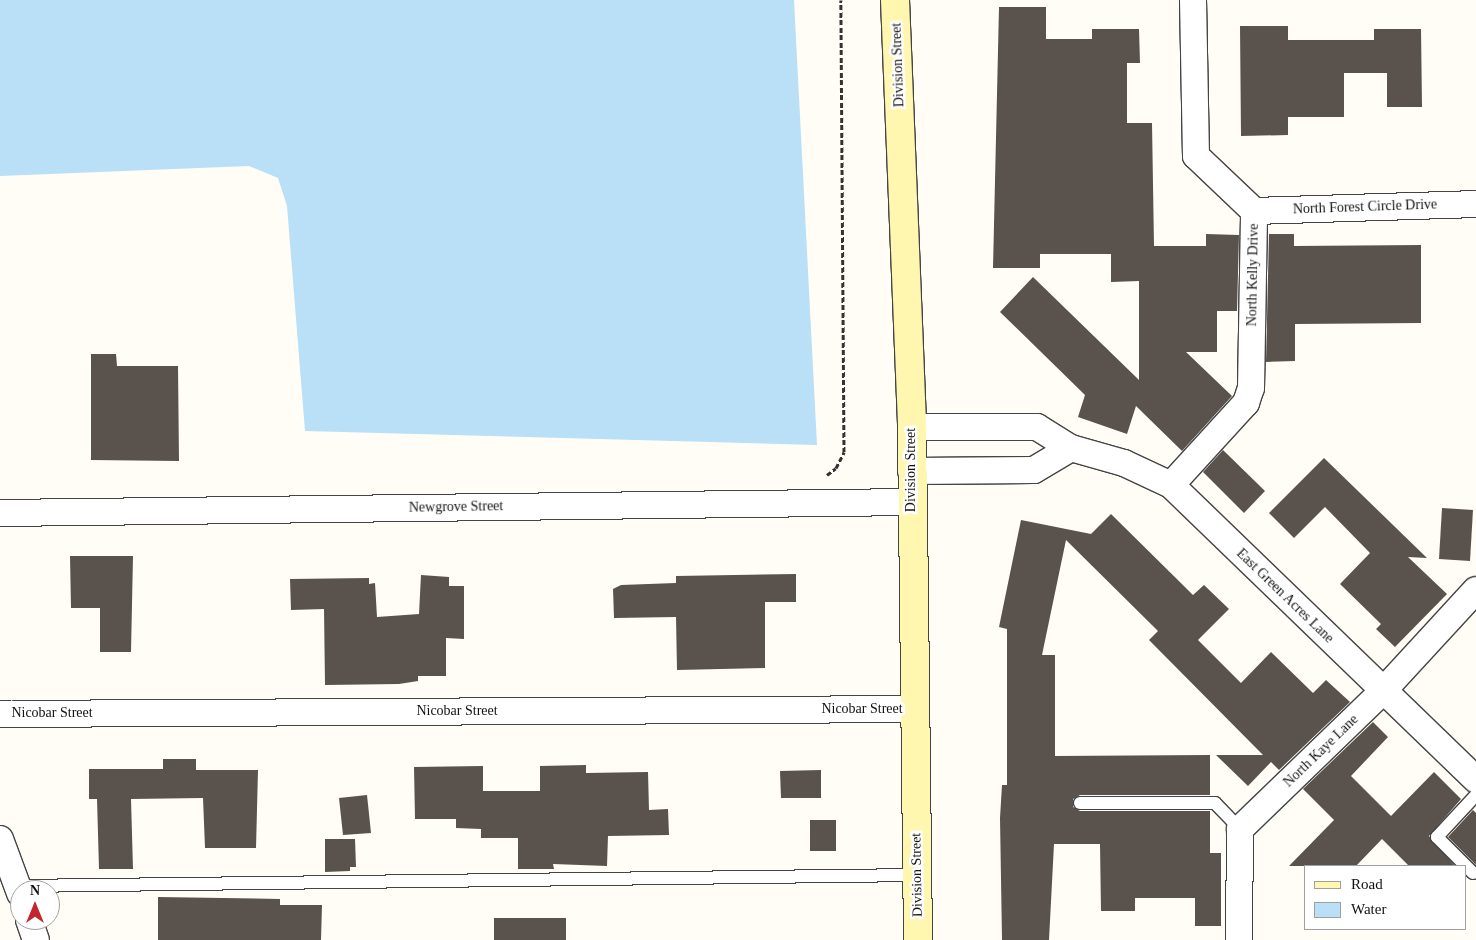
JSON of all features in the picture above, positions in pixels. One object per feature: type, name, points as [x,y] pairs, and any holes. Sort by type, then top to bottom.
[{"type":"main road","name":"Division Street","points":[[895,0],[912,427],[911,502],[918,940]]},
{"type":"street","name":"North Kelly Drive","points":[[1171,485],[1246,403],[1251,388],[1254,211],[1196,156],[1193,0]]},
{"type":"street","name":"North Forest Circle Drive","points":[[1254,211],[1476,204]]},
{"type":"street","name":"East Green Acres Lane","points":[[912,427],[1037,427],[1071,448],[1124,463],[1171,485],[1476,780]]},
{"type":"street","points":[[911,472],[1034,470],[1071,448]]},
{"type":"street","name":"Newgrove Street","points":[[0,513],[911,502]]},
{"type":"street","name":"North Kaye Lane","points":[[1240,829],[1383,691],[1476,590]]},
{"type":"street","name":"Nicobar Street","points":[[0,714],[914,709]]},
{"type":"street","points":[[1239,940],[1240,829]]},
{"type":"street","points":[[0,839],[15,880]]},
{"type":"lane","points":[[1465,865],[1437,837],[1476,795]]},
{"type":"lane","points":[[1080,803],[1215,802],[1240,829]]},
{"type":"lane","points":[[1466,866],[1473,873]]},
{"type":"lane","points":[[60,889],[918,875]]},
{"type":"path","points":[[819,480],[836,468],[844,452],[841,0]]},
{"type":"water","points":[[0,0],[794,0],[817,445],[305,431],[287,206],[278,178],[249,166],[0,176]]},
{"type":"building","points":[[999,7],[1046,7],[1046,39],[1092,39],[1092,29],[1139,29],[1140,63],[1127,63],[1127,123],[1152,123],[1154,246],[1206,246],[1206,234],[1239,235],[1237,311],[1217,311],[1217,352],[1186,352],[1232,396],[1182,451],[1136,406],[1127,434],[1078,417],[1085,395],[1000,312],[1033,277],[1139,380],[1139,281],[1111,282],[1111,254],[1040,254],[1040,268],[993,268]]},
{"type":"building","points":[[1240,26],[1288,26],[1288,40],[1374,40],[1374,29],[1421,29],[1422,107],[1387,107],[1387,73],[1344,73],[1344,117],[1288,117],[1288,135],[1241,136]]},
{"type":"building","points":[[1269,234],[1294,234],[1294,246],[1421,245],[1421,323],[1295,324],[1295,361],[1266,362]]},
{"type":"building","points":[[91,354],[116,354],[117,366],[178,366],[179,461],[91,460]]},
{"type":"building","points":[[1223,450],[1265,491],[1244,513],[1203,472]]},
{"type":"building","points":[[1324,458],[1427,558],[1408,557],[1447,594],[1395,647],[1376,629],[1381,624],[1340,584],[1370,553],[1325,507],[1294,538],[1269,513]]},
{"type":"building","points":[[1442,508],[1473,510],[1470,561],[1439,559]]},
{"type":"building","points":[[1111,514],[1193,595],[1204,585],[1229,609],[1198,640],[1241,683],[1271,652],[1313,693],[1326,680],[1350,702],[1279,770],[1271,762],[1248,786],[1216,755],[1263,755],[1149,640],[1158,631],[1066,540],[1042,655],[1055,655],[1055,756],[1210,755],[1210,795],[1080,795],[1073,799],[1073,807],[1080,811],[1210,811],[1210,853],[1221,853],[1221,926],[1195,926],[1195,898],[1135,898],[1135,911],[1101,911],[1100,844],[1054,844],[1049,940],[1002,940],[1000,818],[1002,785],[1007,785],[1007,629],[999,627],[1021,520],[1091,534]]},
{"type":"building","points":[[70,556],[133,556],[131,652],[100,652],[100,608],[71,608]]},
{"type":"building","points":[[796,574],[796,602],[765,602],[765,668],[677,670],[676,617],[614,618],[613,589],[621,585],[676,583],[676,576]]},
{"type":"building","points":[[421,575],[449,577],[449,586],[464,586],[464,639],[446,638],[446,676],[418,676],[418,681],[399,684],[325,685],[324,609],[291,610],[290,579],[369,578],[369,584],[375,583],[377,617],[419,614]]},
{"type":"building","points":[[1373,722],[1388,737],[1351,776],[1391,816],[1434,772],[1461,799],[1429,836],[1454,865],[1408,865],[1382,839],[1357,865],[1289,866],[1334,820],[1303,789]]},
{"type":"building","points":[[163,759],[196,759],[196,770],[258,770],[256,848],[205,848],[203,798],[131,799],[133,869],[99,869],[97,799],[89,799],[89,769],[163,769]]},
{"type":"building","points":[[586,765],[586,773],[648,772],[649,810],[668,809],[669,835],[608,836],[607,866],[553,864],[554,869],[518,869],[518,838],[481,838],[481,829],[456,828],[456,819],[415,819],[414,767],[483,766],[483,791],[540,791],[540,766]]},
{"type":"building","points":[[821,770],[821,798],[781,798],[780,771]]},
{"type":"building","points":[[367,795],[371,833],[343,835],[339,798]]},
{"type":"building","points":[[1473,810],[1476,813],[1476,865],[1448,837]]},
{"type":"building","points":[[810,820],[836,820],[836,851],[810,851]]},
{"type":"building","points":[[325,839],[355,839],[356,867],[350,867],[350,871],[325,872]]},
{"type":"building","points":[[158,897],[280,899],[280,905],[322,905],[321,940],[158,940]]},
{"type":"building","points":[[494,918],[566,918],[566,940],[494,940]]}]
